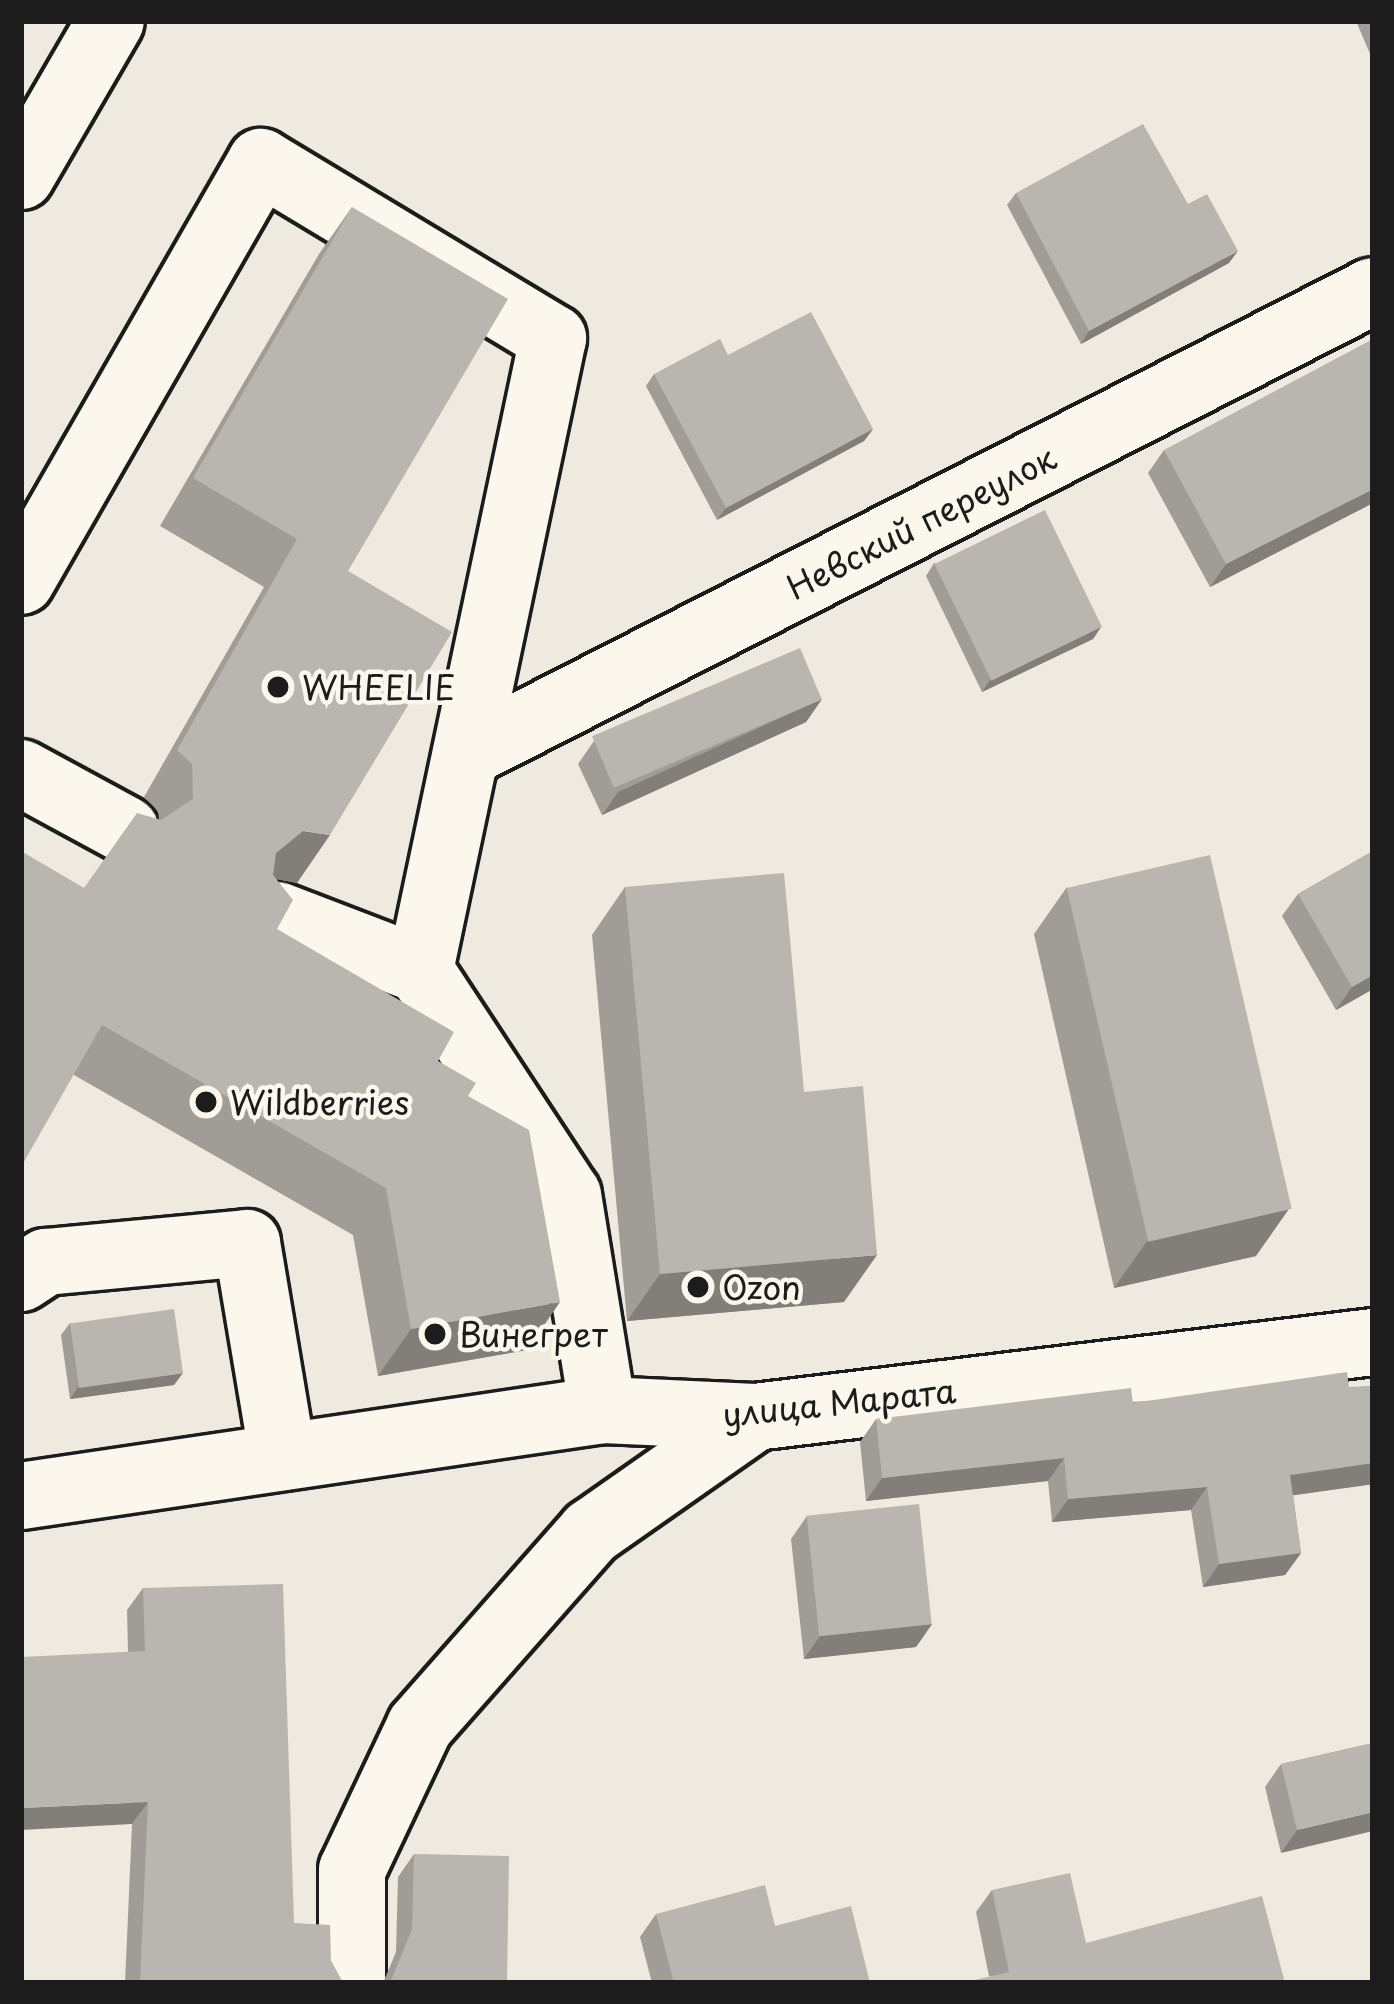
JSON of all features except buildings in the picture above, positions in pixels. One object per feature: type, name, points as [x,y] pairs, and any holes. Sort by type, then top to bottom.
[{"type":"street","points":[[21,176],[111,21]]},
{"type":"street","points":[[21,581],[261,162],[554,338],[420,970]]},
{"type":"street","name":"Невский переулок","points":[[468,753],[1373,291]]},
{"type":"street","points":[[21,772],[126,830]]},
{"type":"street","points":[[278,915],[420,970],[568,1195],[603,1410]]},
{"type":"street","points":[[21,1278],[46,1262],[247,1243],[283,1457]]},
{"type":"street","name":"улица Марата","points":[[21,1496],[603,1410],[755,1418],[1373,1342]]},
{"type":"street","points":[[352,1983],[352,1870],[420,1726],[591,1532],[755,1418]]},
{"type":"place","name":"WHEELIE","points":[[278,687]]},
{"type":"place","name":"Wildberries","points":[[206,1102]]},
{"type":"place","name":"Ozon","points":[[698,1287]]},
{"type":"place","name":"Винегрет","points":[[435,1334]]}]
